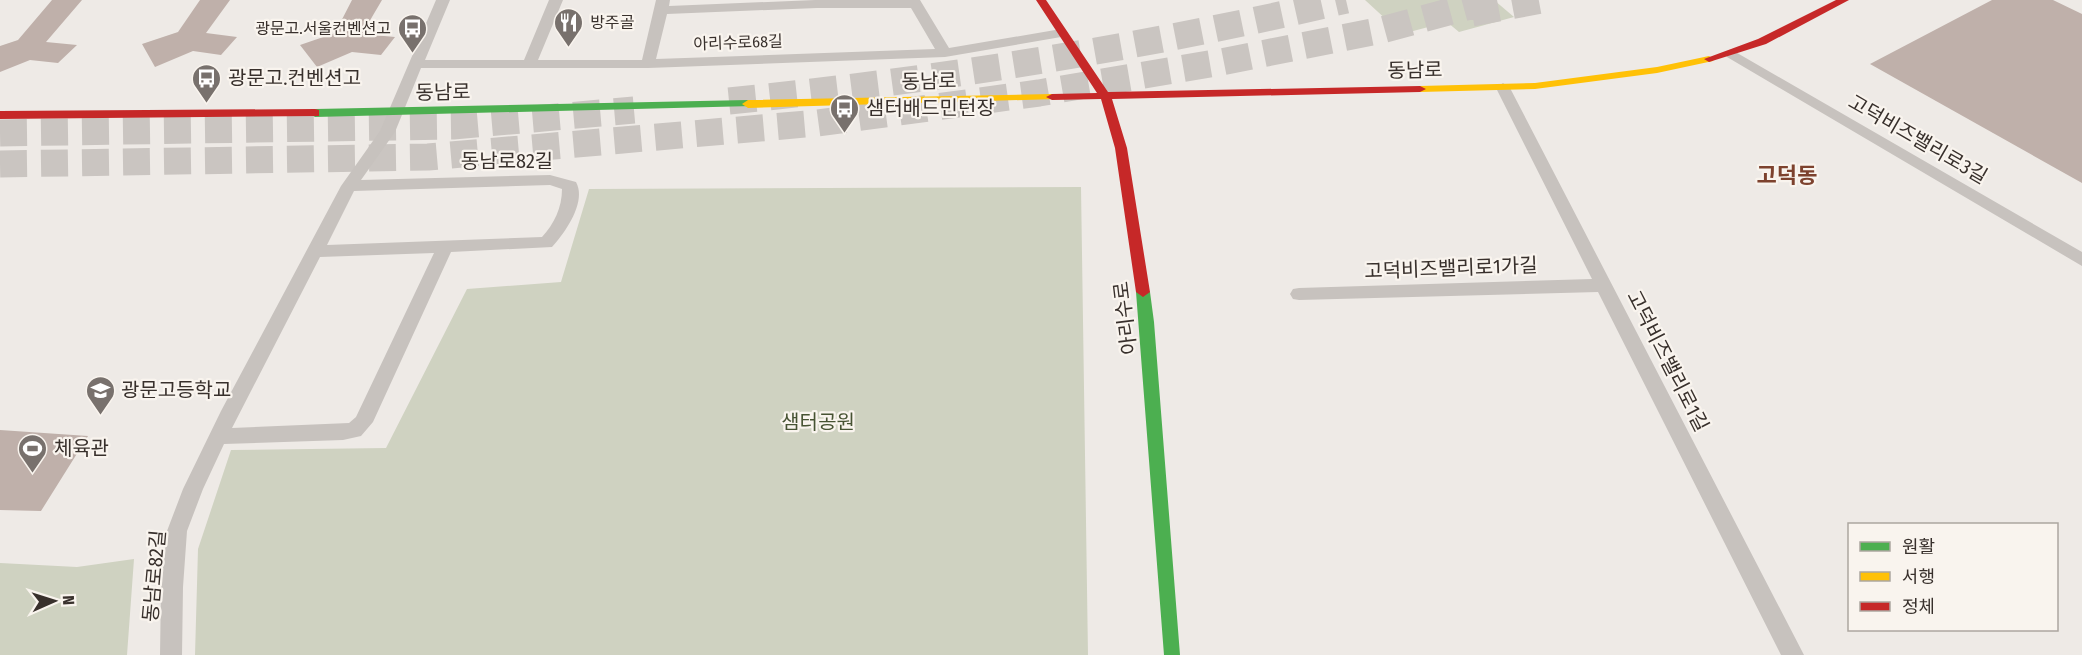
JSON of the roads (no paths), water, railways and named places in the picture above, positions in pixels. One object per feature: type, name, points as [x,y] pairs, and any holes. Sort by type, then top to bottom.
[{"type":"main road","name":"아리수로","points":[[1041,0],[1106,97],[1121,148],[1147,322],[1172,655]]},
{"type":"main road","name":"동남로","points":[[0,115],[396,112],[1503,88],[1657,70],[1732,54],[1770,39],[1844,0]]},
{"type":"street","name":"동남로82길","points":[[171,655],[172,587],[177,531],[193,489],[218,436],[315,250],[350,186],[387,132],[443,0]]},
{"type":"street","points":[[529,64],[556,0]]},
{"type":"street","points":[[648,63],[662,5],[914,2],[945,53]]},
{"type":"street","name":"아리수로68길","points":[[414,64],[648,63],[945,53],[1061,33]]},
{"type":"street","name":"고덕비즈밸리로3길","points":[[1732,54],[2082,260]]},
{"type":"street","name":"고덕비즈밸리로1길","points":[[1503,88],[1793,655]]},
{"type":"street","name":"동남로82길","points":[[315,250],[546,243],[556,233],[572,198],[570,186],[550,180],[350,186]]},
{"type":"street","points":[[218,436],[354,430],[363,422],[446,247]]},
{"type":"street","name":"고덕비즈밸리로1가길","points":[[1299,294],[1604,285]]},
{"type":"tunnel","points":[[729,101],[807,93],[1039,61],[1193,33],[1346,0]]},
{"type":"tunnel","points":[[0,164],[428,157],[818,123],[1039,93],[1221,62],[1382,30],[1492,0]]},
{"type":"tunnel","points":[[1472,13],[1542,0]]},
{"type":"tunnel","points":[[0,133],[453,126],[634,110]]},
{"type":"place","name":"방주골","points":[[569,48]]},
{"type":"place","name":"광문고.서울컨벤션고","points":[[412,54]]},
{"type":"place","name":"광문고.컨벤션고","points":[[207,104]]},
{"type":"place","name":"샘터배드민턴장","points":[[845,134]]},
{"type":"place","name":"광문고등학교","points":[[100,416]]},
{"type":"place","name":"체육관","points":[[33,474]]},
{"type":"district","name":"고덕동","points":[[1787,175]]},
{"type":"park label","name":"샘터공원","points":[[818,422]]}]
